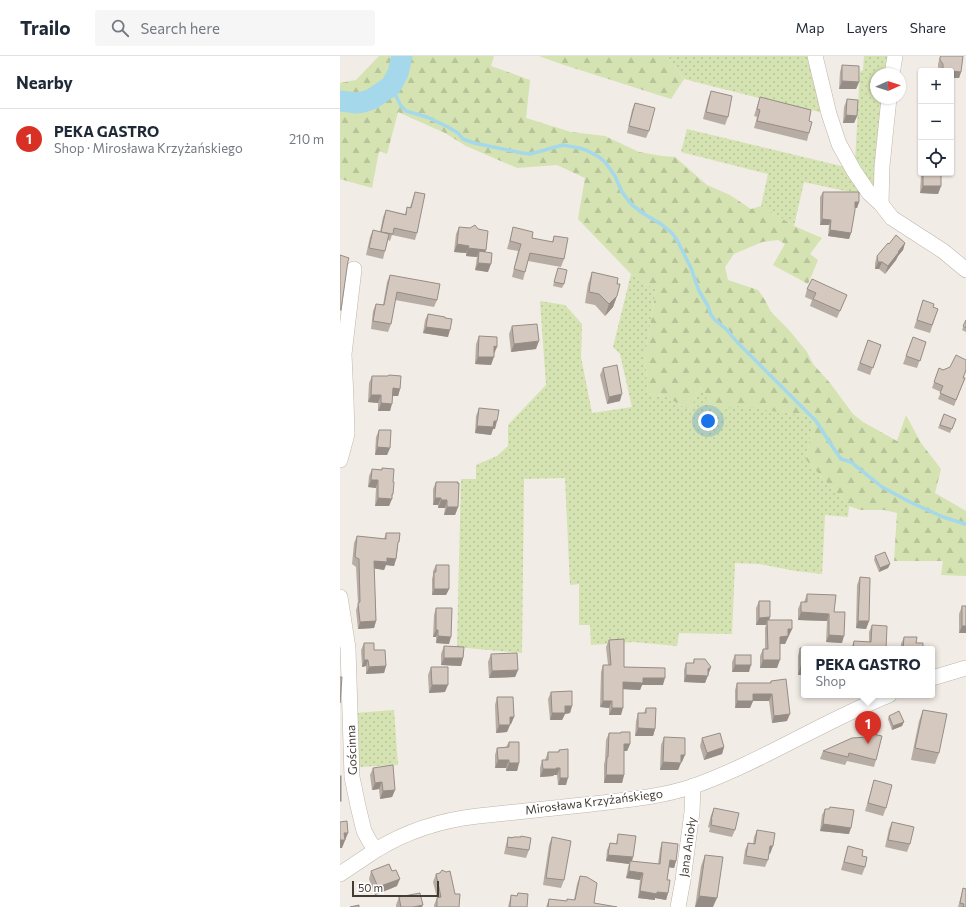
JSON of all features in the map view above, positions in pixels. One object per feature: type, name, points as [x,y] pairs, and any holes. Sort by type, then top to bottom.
[{"type":"street","points":[[815,56],[829,114],[839,144],[854,171],[869,193],[881,204],[892,218],[942,251],[966,270]]},
{"type":"street","points":[[893,68],[895,56]]},
{"type":"street","points":[[881,204],[882,166],[888,104]]},
{"type":"street","points":[[340,460],[347,434],[344,354],[354,269]]},
{"type":"street","name":"Gościnna","points":[[340,597],[348,648],[352,776],[364,831],[376,850]]},
{"type":"street","points":[[935,677],[966,668]]},
{"type":"street","name":"Mirosława Krzyżańskiego","points":[[340,874],[376,850],[411,832],[454,819],[644,798],[693,786],[797,740],[819,727],[882,698]]},
{"type":"street","name":"Jana Anioły","points":[[678,907],[692,812],[693,786]]},
{"type":"green space","points":[[379,56],[494,56],[491,66],[530,80],[526,118],[571,132],[605,136],[639,152],[675,157],[707,185],[730,195],[751,209],[761,206],[794,226],[822,238],[810,254],[818,260],[808,284],[773,265],[785,244],[778,240],[762,242],[734,254],[725,267],[728,280],[758,290],[771,312],[789,330],[807,352],[813,364],[830,383],[853,414],[863,422],[897,441],[906,415],[921,443],[941,469],[935,493],[966,511],[966,576],[941,575],[943,561],[894,561],[897,513],[884,510],[860,510],[849,506],[806,460],[814,417],[737,406],[715,413],[701,387],[689,410],[665,396],[648,394],[645,356],[656,290],[631,274],[578,219],[585,178],[557,165],[517,168],[466,146],[445,133],[398,112],[387,154],[379,151],[372,188],[340,179],[340,83],[356,80]]},
{"type":"green space","points":[[539,56],[667,56],[684,79],[671,99]]},
{"type":"green space","points":[[667,56],[811,56],[824,113],[684,79]]},
{"type":"green space","points":[[864,56],[889,56],[888,68],[870,68],[870,104],[884,104],[874,193],[855,162],[860,72],[863,70]]},
{"type":"green space","points":[[687,129],[845,167],[864,195],[804,182],[794,226],[761,206],[768,174],[681,152]]},
{"type":"green space","points":[[631,274],[656,290],[645,356],[648,394],[665,396],[689,410],[701,387],[715,413],[737,405],[814,417],[806,460],[849,506],[848,517],[825,515],[822,574],[759,564],[735,563],[732,634],[679,633],[677,646],[634,642],[591,645],[590,625],[579,625],[579,584],[570,585],[565,478],[524,479],[522,653],[457,647],[461,479],[476,479],[476,465],[497,456],[508,446],[508,425],[546,385],[540,301],[565,305],[582,324],[581,357],[592,413],[632,407],[620,354],[613,347]]},
{"type":"green space","points":[[394,710],[398,765],[359,767],[356,713]]},
{"type":"building","points":[[963,56],[961,72],[954,71],[954,68],[943,68],[940,57]]},
{"type":"building","points":[[842,65],[859,66],[859,82],[842,81]]},
{"type":"building","points":[[711,91],[732,96],[728,117],[706,112]]},
{"type":"building","points":[[760,97],[811,110],[809,121],[812,122],[809,133],[757,121],[760,110],[757,109]]},
{"type":"building","points":[[847,99],[858,100],[857,116],[846,115]]},
{"type":"building","points":[[635,103],[655,108],[649,131],[629,126]]},
{"type":"building","points":[[923,176],[941,176],[941,186],[923,186]]},
{"type":"building","points":[[415,192],[425,194],[417,233],[394,228],[393,234],[381,232],[386,210],[406,215],[407,207],[411,208]]},
{"type":"building","points":[[823,192],[859,192],[859,202],[855,202],[851,233],[830,230],[831,220],[822,219]]},
{"type":"building","points":[[475,225],[478,229],[488,231],[486,250],[468,248],[469,246],[457,244],[459,227],[470,228]]},
{"type":"building","points":[[513,227],[533,232],[532,238],[553,242],[554,236],[568,238],[564,259],[530,253],[525,272],[514,269],[521,244],[510,241]]},
{"type":"building","points":[[373,230],[389,234],[385,251],[369,248]]},
{"type":"building","points":[[896,235],[905,243],[899,252],[888,266],[882,262],[878,262],[877,256]]},
{"type":"building","points":[[479,251],[492,253],[491,264],[478,263]]},
{"type":"building","points":[[340,255],[349,258],[341,310],[340,310]]},
{"type":"building","points":[[558,268],[567,270],[564,284],[554,282]]},
{"type":"building","points":[[592,272],[618,278],[617,284],[620,284],[617,296],[609,304],[599,294],[589,292]]},
{"type":"building","points":[[390,275],[440,284],[437,300],[397,292],[391,324],[373,321],[376,304],[384,305]]},
{"type":"building","points":[[812,279],[847,295],[840,311],[813,299],[816,293],[807,289]]},
{"type":"building","points":[[923,300],[934,304],[933,307],[938,309],[932,325],[917,320]]},
{"type":"building","points":[[428,314],[452,319],[450,330],[426,327]]},
{"type":"building","points":[[966,320],[966,328],[963,326]]},
{"type":"building","points":[[537,324],[539,341],[514,344],[512,326]]},
{"type":"building","points":[[479,336],[497,337],[497,347],[494,346],[494,357],[478,357]]},
{"type":"building","points":[[913,337],[926,342],[920,361],[906,356]]},
{"type":"building","points":[[868,340],[881,345],[873,368],[860,363]]},
{"type":"building","points":[[956,355],[966,360],[966,370],[963,378],[965,378],[956,400],[940,393],[943,386],[934,382],[939,368],[943,370],[950,367]]},
{"type":"building","points":[[617,365],[622,394],[609,397],[603,368]]},
{"type":"building","points":[[372,376],[401,376],[400,389],[393,388],[392,404],[381,403],[381,395],[371,395]]},
{"type":"building","points":[[479,408],[499,410],[497,421],[494,421],[493,427],[477,426]]},
{"type":"building","points":[[944,414],[956,419],[952,429],[940,425]]},
{"type":"building","points":[[379,430],[391,430],[390,448],[377,447]]},
{"type":"building","points":[[382,468],[394,469],[392,499],[378,498],[378,480],[371,480],[372,469],[382,470]]},
{"type":"building","points":[[436,482],[459,483],[458,507],[447,507],[447,500],[435,498]]},
{"type":"building","points":[[386,533],[400,533],[396,559],[387,558],[387,562],[374,561],[376,621],[360,622],[358,603],[360,602],[359,559],[355,557],[357,536],[386,539]]},
{"type":"building","points":[[885,552],[890,564],[880,568],[875,556]]},
{"type":"building","points":[[436,565],[449,565],[449,589],[434,589],[434,572],[436,572]]},
{"type":"building","points":[[860,577],[870,578],[869,621],[858,621]]},
{"type":"building","points":[[807,594],[836,595],[834,612],[845,612],[844,636],[829,635],[829,614],[801,612],[801,602],[807,602]]},
{"type":"building","points":[[759,601],[770,601],[770,617],[759,618]]},
{"type":"building","points":[[962,606],[966,606],[966,626],[962,626]]},
{"type":"building","points":[[436,608],[452,608],[451,637],[438,636],[438,630],[436,630]]},
{"type":"building","points":[[767,620],[792,620],[792,629],[788,629],[788,636],[780,637],[780,660],[763,660],[763,649],[768,649]]},
{"type":"building","points":[[872,625],[887,626],[886,646],[853,646],[854,641],[871,642]]},
{"type":"building","points":[[904,637],[917,637],[916,643],[923,643],[923,646],[903,646]]},
{"type":"building","points":[[624,639],[624,667],[665,668],[665,678],[643,678],[643,683],[623,682],[623,708],[612,708],[612,701],[603,701],[603,665],[611,665],[609,640]]},
{"type":"building","points":[[364,643],[374,643],[374,650],[385,650],[386,666],[369,667],[368,660],[364,660]]},
{"type":"building","points":[[444,646],[464,647],[463,658],[444,658]]},
{"type":"building","points":[[800,648],[801,648],[801,667]]},
{"type":"building","points":[[517,653],[518,670],[492,671],[491,654]]},
{"type":"building","points":[[735,655],[751,655],[751,665],[735,665]]},
{"type":"building","points":[[694,659],[705,659],[711,667],[708,669],[708,676],[686,675],[686,663],[694,663]]},
{"type":"building","points":[[431,667],[448,667],[448,685],[432,685]]},
{"type":"building","points":[[340,677],[342,677],[340,703]]},
{"type":"building","points":[[786,679],[790,714],[774,716],[772,694],[753,694],[753,701],[737,701],[737,683],[771,683],[771,681]]},
{"type":"building","points":[[572,691],[572,706],[565,706],[565,713],[552,713],[551,692]]},
{"type":"building","points":[[497,697],[513,697],[514,717],[510,717],[510,725],[499,725]]},
{"type":"building","points":[[646,708],[656,708],[655,729],[638,728],[638,713],[646,713]]},
{"type":"building","points":[[923,710],[947,714],[939,753],[915,748]]},
{"type":"building","points":[[899,711],[904,722],[893,726],[889,716]]},
{"type":"building","points":[[630,732],[630,744],[624,744],[624,775],[606,775],[609,733]]},
{"type":"building","points":[[720,733],[724,747],[707,753],[702,738]]},
{"type":"building","points":[[868,733],[882,736],[876,760],[849,753],[848,757],[823,751],[852,738],[867,737]]},
{"type":"building","points":[[664,737],[685,738],[685,755],[681,755],[681,763],[663,762]]},
{"type":"building","points":[[509,742],[519,742],[519,763],[509,763],[509,760],[498,760],[497,748],[509,747]]},
{"type":"building","points":[[568,749],[568,778],[560,778],[560,768],[543,769],[542,760],[548,760],[548,752],[559,752],[559,750]]},
{"type":"building","points":[[393,765],[395,790],[383,791],[382,782],[375,783],[373,768]]},
{"type":"building","points":[[341,776],[341,801],[340,801]]},
{"type":"building","points":[[874,780],[892,785],[886,808],[868,803]]},
{"type":"building","points":[[830,807],[854,810],[851,828],[823,824],[825,809],[829,809]]},
{"type":"building","points":[[714,808],[739,813],[735,830],[711,825]]},
{"type":"building","points":[[347,821],[348,833],[344,833],[345,840],[340,840],[340,822]]},
{"type":"building","points":[[892,822],[914,827],[910,844],[888,840]]},
{"type":"building","points":[[757,830],[775,833],[773,846],[770,846],[768,860],[746,856],[748,843],[755,844]]},
{"type":"building","points":[[618,834],[636,836],[633,857],[608,855],[610,843],[617,844]]},
{"type":"building","points":[[521,836],[531,838],[529,850],[507,847],[508,837],[512,838]]},
{"type":"building","points":[[552,837],[571,841],[564,880],[546,878]]},
{"type":"building","points":[[662,842],[678,844],[676,861],[670,860],[667,880],[670,880],[668,893],[657,892],[657,894],[640,891],[643,873],[629,871],[630,861],[660,864]]},
{"type":"building","points":[[848,846],[863,850],[862,856],[867,857],[865,867],[844,862]]},
{"type":"building","points":[[705,855],[723,857],[717,898],[699,896]]},
{"type":"building","points":[[389,864],[392,871],[396,870],[400,879],[378,887],[371,871]]},
{"type":"building","points":[[442,870],[446,872],[450,871],[455,894],[460,894],[459,907],[437,907],[437,898],[441,897],[436,874],[440,873]]},
{"type":"building","points":[[580,876],[587,877],[597,883],[594,903],[617,907],[548,907],[549,899],[567,901],[567,899],[575,900]]},
{"type":"building","points":[[963,888],[966,889],[966,907],[963,907],[964,904],[960,903]]},
{"type":"building","points":[[420,893],[423,905],[401,907],[399,897]]},
{"type":"building","points":[[518,893],[528,894],[527,907],[510,907],[511,895],[517,896]]},
{"type":"waterway","points":[[340,101],[356,103],[363,102],[372,99],[391,86],[398,73],[402,56]]},
{"type":"waterway","points":[[391,86],[401,106],[406,111],[427,117],[458,133],[463,139],[474,143],[530,154],[563,145],[586,150],[599,157],[605,162],[615,176],[622,192],[631,204],[661,224],[672,233],[677,240],[691,268],[699,291],[715,320],[727,330],[737,342],[816,421],[841,459],[851,462],[882,487],[910,502],[943,517],[965,524]]},
{"type":"place","name":"PEKA GASTRO","points":[[868,744]]}]
